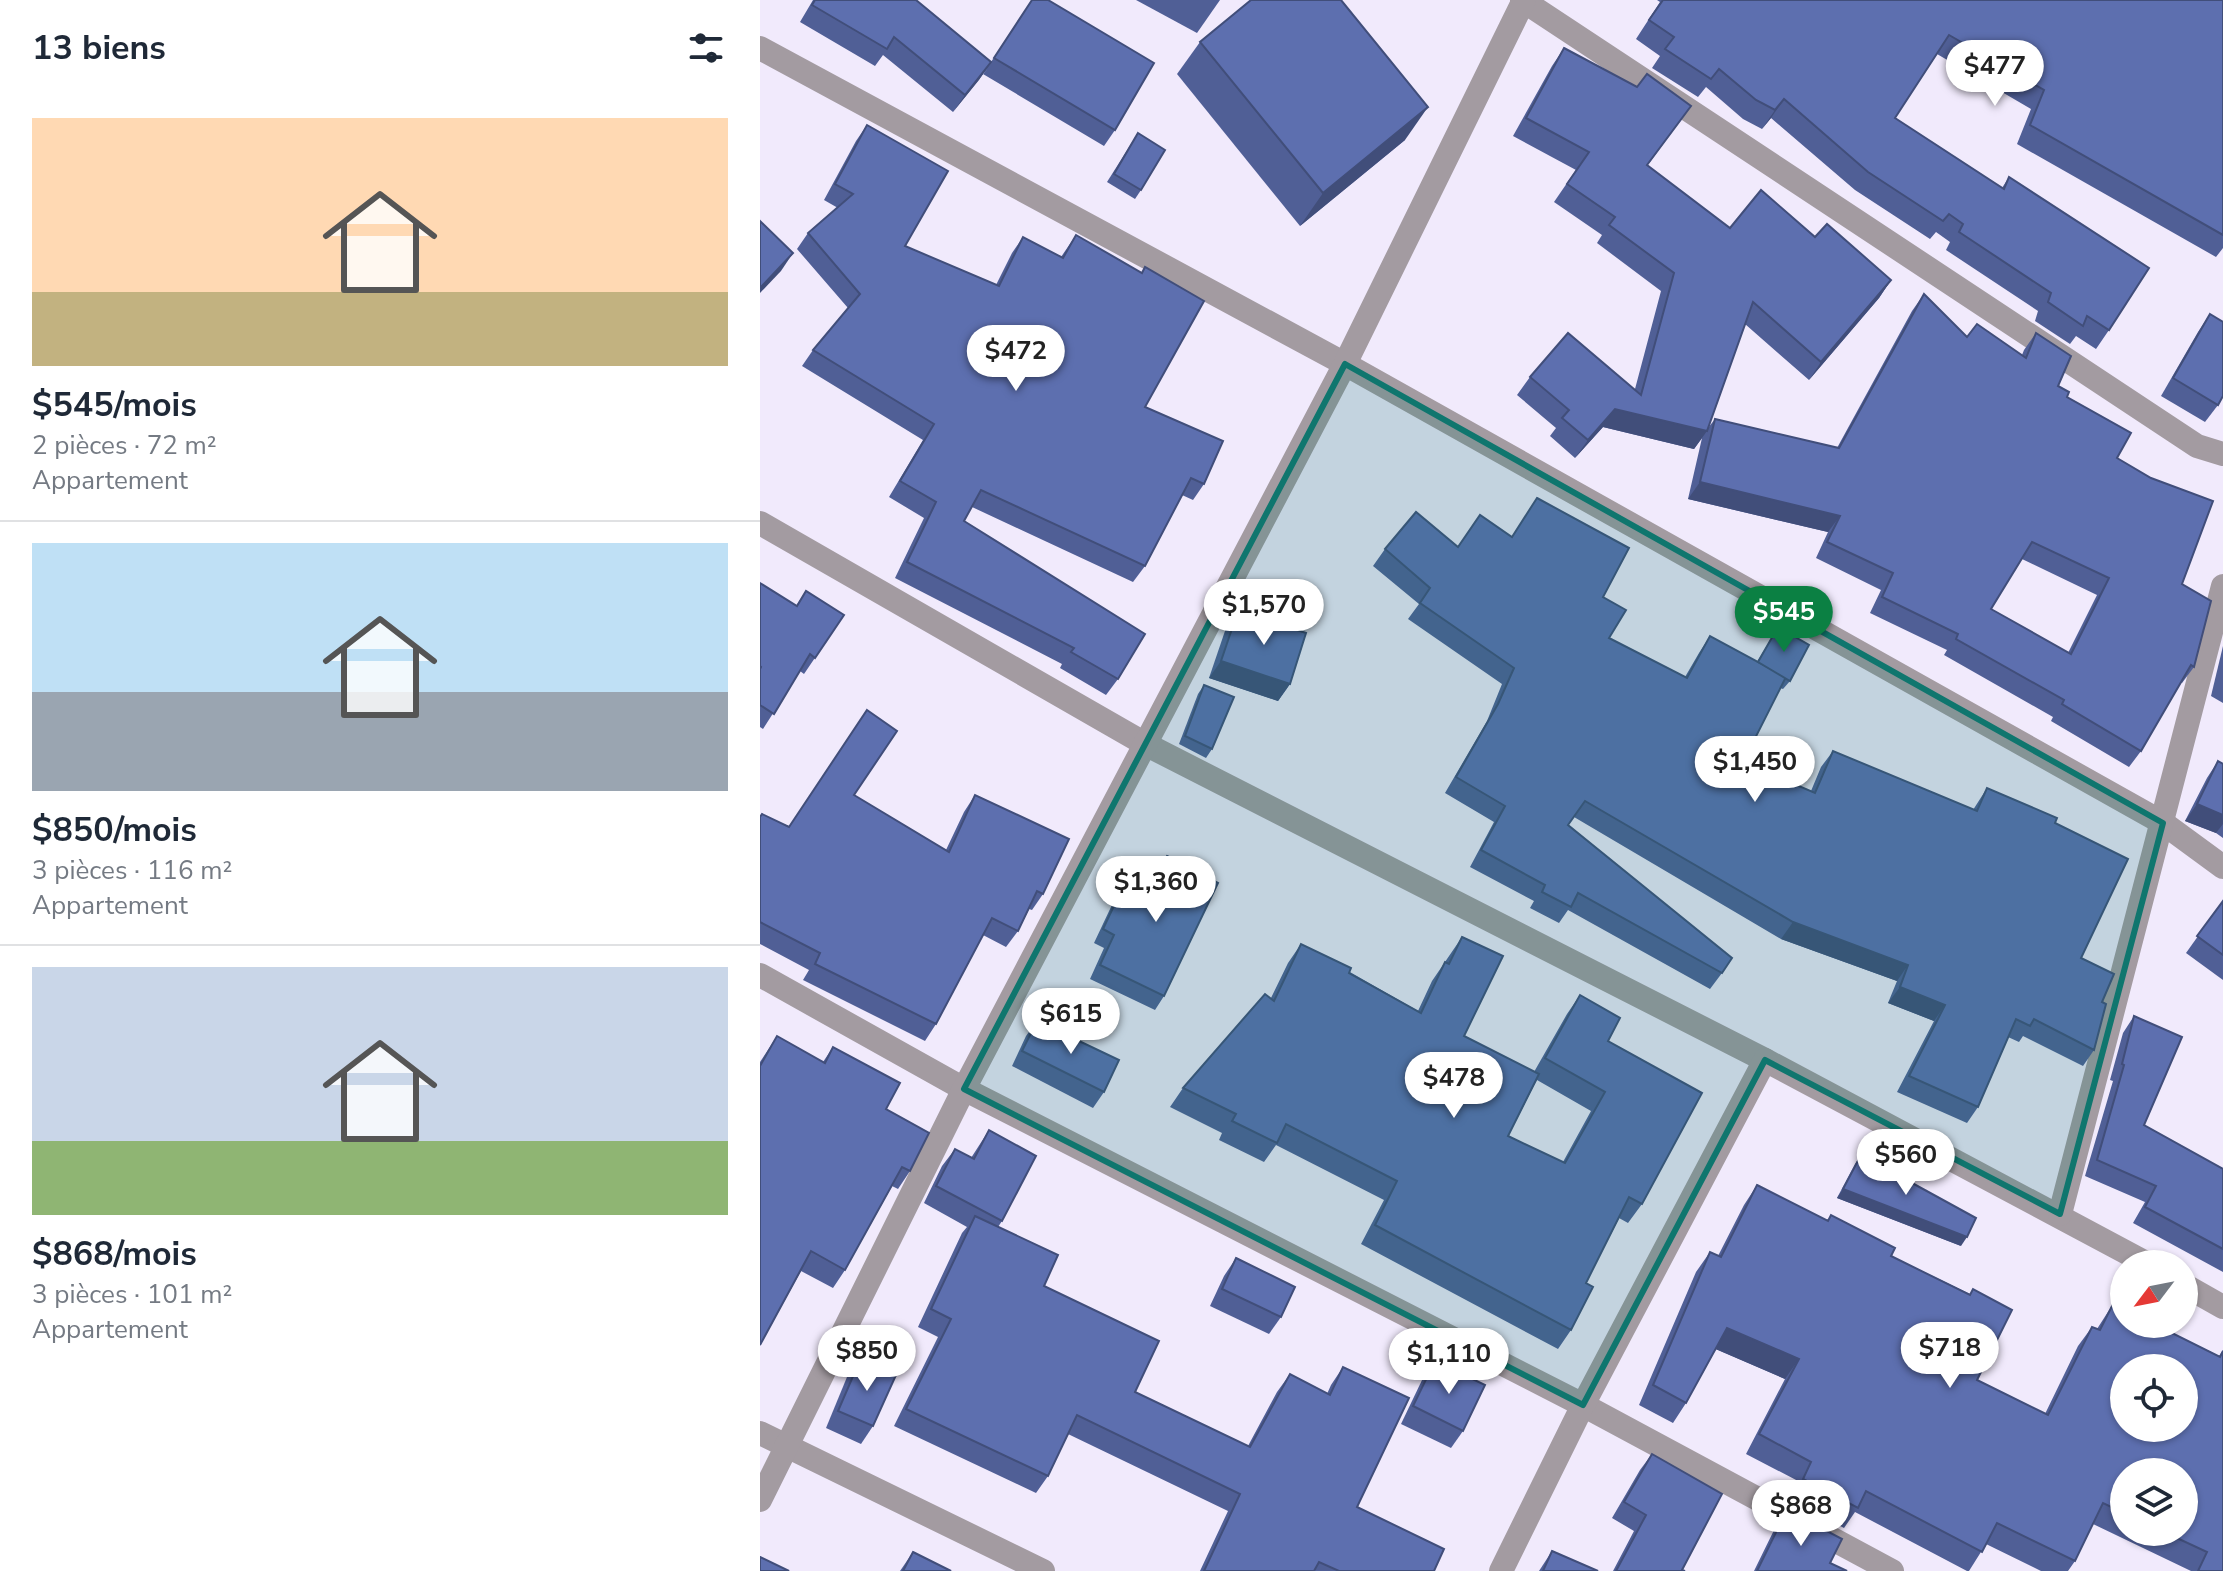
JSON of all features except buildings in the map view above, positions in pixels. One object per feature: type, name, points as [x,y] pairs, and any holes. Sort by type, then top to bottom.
[{"type":"street","points":[[760,1500],[964,1089],[1345,364],[1523,0],[2197,446],[2223,454]]},
{"type":"street","points":[[760,48],[1345,364],[2163,823],[2223,867]]},
{"type":"street","points":[[760,523],[1147,745],[1765,1060],[2123,1250]]},
{"type":"street","points":[[2060,1214],[2223,586]]},
{"type":"street","points":[[760,975],[964,1089],[1583,1405],[1892,1571]]},
{"type":"street","points":[[1501,1571],[1583,1405],[1765,1060]]},
{"type":"street","points":[[2198,1293],[2223,1307]]},
{"type":"street","points":[[760,1433],[1043,1571]]},
{"type":"highlighted area","points":[[1345,364],[2163,823],[2060,1214],[1765,1060],[1583,1405],[964,1089]]}]
